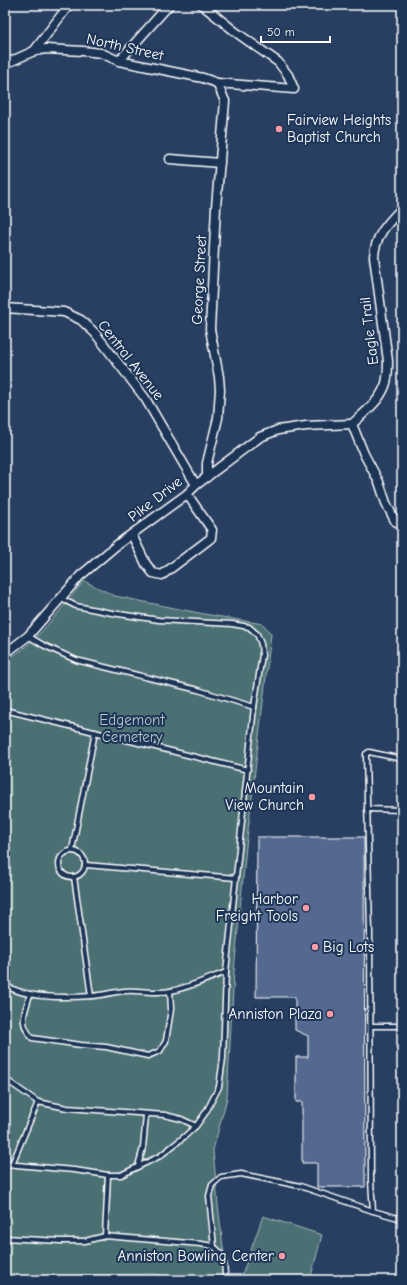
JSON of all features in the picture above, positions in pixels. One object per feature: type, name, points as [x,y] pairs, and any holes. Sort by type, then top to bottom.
[{"type":"street","points":[[34,51],[69,5]]},
{"type":"street","points":[[119,61],[169,5]]},
{"type":"street","name":"North Street","points":[[5,64],[34,51],[46,49],[101,53],[119,61],[203,78],[217,83],[294,89],[288,75],[278,62],[237,33],[202,5]]},
{"type":"street","name":"George Street","points":[[207,478],[207,463],[218,418],[220,390],[210,329],[225,101],[217,83]]},
{"type":"street","points":[[170,159],[220,162]]},
{"type":"street","name":"Eagle Trail","points":[[352,424],[373,405],[385,386],[388,372],[388,361],[374,257],[374,246],[384,228],[402,208]]},
{"type":"street","name":"Central Avenue","points":[[5,308],[64,312],[81,320],[95,333],[144,398],[196,485]]},
{"type":"street","points":[[352,424],[364,454],[379,482],[389,509],[395,521],[402,525]]},
{"type":"street","name":"Pike Drive","points":[[5,652],[28,636],[80,576],[132,534],[187,494],[196,485],[260,437],[278,430],[313,425],[352,424]]},
{"type":"street","points":[[132,534],[146,564],[153,573],[162,575],[211,538],[212,530],[187,494]]},
{"type":"lane","points":[[5,1164],[74,1170],[108,1175],[121,1175],[160,1156],[196,1126],[206,1112],[219,1087],[223,1058],[226,972],[254,707],[262,655],[261,644],[257,634],[249,626],[159,620],[76,606],[60,598]]},
{"type":"lane","points":[[28,636],[43,645],[76,660],[198,690],[254,707]]},
{"type":"lane","points":[[5,710],[248,770]]},
{"type":"lane","points":[[72,850],[95,732]]},
{"type":"lane","points":[[373,1211],[371,1181],[371,1026],[366,754],[369,752],[402,759]]},
{"type":"lane","points":[[367,809],[402,810]]},
{"type":"lane","points":[[72,850],[81,853],[86,865],[82,873],[74,877],[70,877],[62,873],[58,865],[61,856],[72,850]]},
{"type":"lane","points":[[86,865],[236,878]]},
{"type":"lane","points":[[74,877],[92,996]]},
{"type":"lane","points":[[5,985],[30,994],[61,997],[92,996],[126,991],[170,991],[194,985],[226,972]]},
{"type":"lane","points":[[30,994],[23,1018],[25,1029],[32,1038],[106,1047],[148,1056],[160,1051],[166,1041],[171,1009],[170,991]]},
{"type":"lane","points":[[371,1026],[402,1026]]},
{"type":"lane","points":[[5,1079],[38,1102],[67,1108],[146,1115],[165,1115],[181,1118],[196,1126]]},
{"type":"lane","points":[[12,1164],[38,1102]]},
{"type":"lane","points":[[138,1166],[143,1148],[146,1115]]},
{"type":"lane","points":[[214,1247],[209,1196],[212,1185],[221,1177],[241,1174],[300,1186],[373,1211],[402,1219]]},
{"type":"lane","points":[[105,1236],[108,1175]]},
{"type":"lane","points":[[5,1238],[85,1241],[105,1236],[201,1244],[214,1247],[222,1255],[225,1271],[224,1280]]},
{"type":"green space","name":"Edgemont Cemetery","points":[[84,581],[115,596],[263,624],[271,634],[246,847],[234,971],[227,1098],[213,1150],[227,1280],[197,1280],[155,1274],[5,1278],[5,660],[28,645],[48,625]]},
{"type":"green space","name":"Anniston Bowling Center","points":[[263,1216],[322,1235],[310,1280],[247,1280],[241,1278]]},
{"type":"building","name":"Anniston Plaza","points":[[257,837],[364,837],[365,1187],[317,1187],[317,1163],[302,1163],[302,1102],[296,1102],[296,1057],[308,1057],[308,1036],[295,1030],[295,997],[256,997]]},
{"type":"place","name":"Fairview Heights Baptist Church","points":[[279,129]]},
{"type":"place","name":"Mountain View Church","points":[[312,797]]},
{"type":"place","name":"Harbor Freight Tools","points":[[306,908]]},
{"type":"place","name":"Big Lots","points":[[315,947]]},
{"type":"place","name":"Anniston Plaza","points":[[330,1014]]},
{"type":"place","name":"Anniston Bowling Center","points":[[282,1256]]}]
